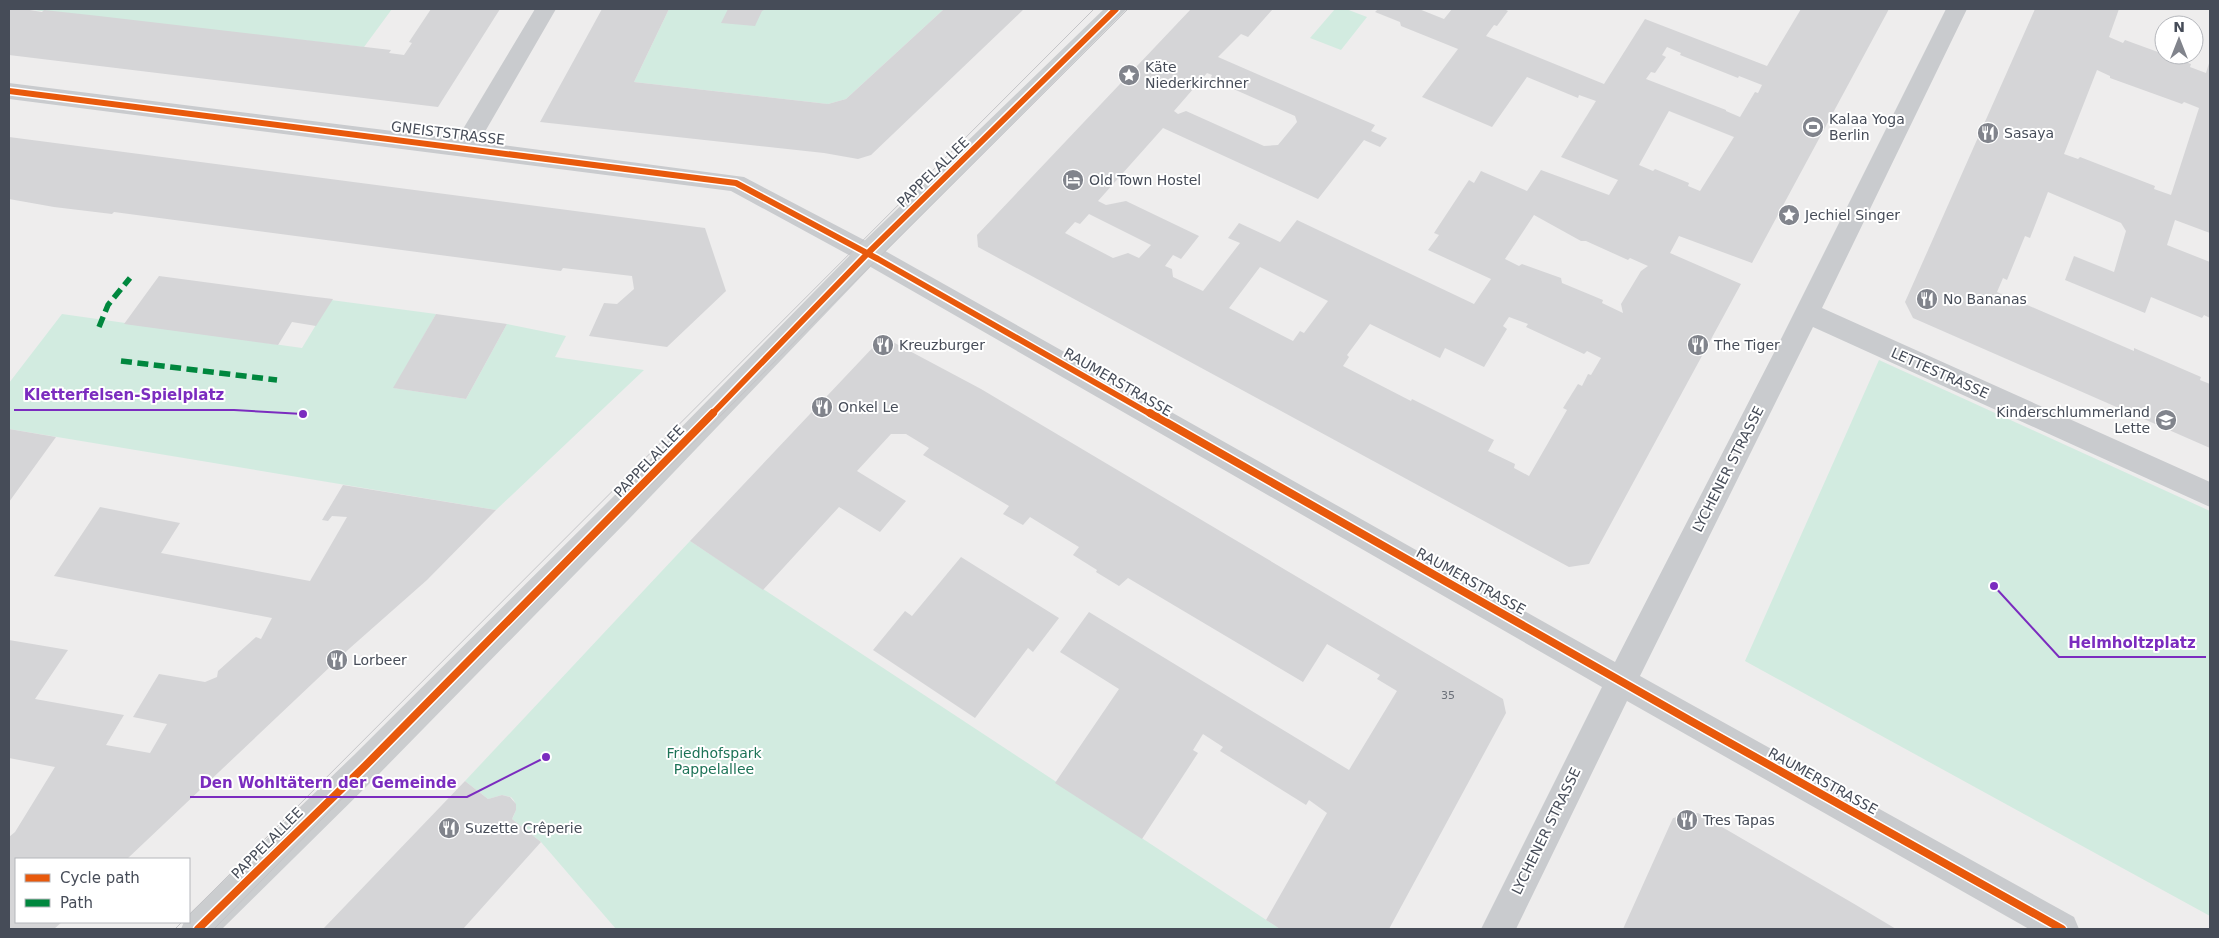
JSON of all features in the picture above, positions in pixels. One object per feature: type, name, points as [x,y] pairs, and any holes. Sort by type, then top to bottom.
[{"type":"street","points":[[464,148],[545,9]]},
{"type":"street","name":"PAPPELALLEE","points":[[198,929],[365,766],[599,530],[868,253],[1116,9]]},
{"type":"street","name":"LYCHENER STRASSE","points":[[1498,929],[1957,9]]},
{"type":"street","name":"GNEISTSTRASSE","points":[[9,91],[736,183],[868,253]]},
{"type":"street","name":"RAUMERSTRASSE","points":[[868,253],[2062,929]]},
{"type":"street","name":"LETTESTRASSE","points":[[1807,313],[2210,496]]},
{"type":"green space","points":[[24,9],[392,9],[364,47]]},
{"type":"green space","points":[[669,9],[944,9],[846,99],[828,104],[634,82]]},
{"type":"green space","points":[[1335,9],[1346,9],[1367,17],[1341,50],[1310,38]]},
{"type":"green space","points":[[331,300],[436,314],[394,388],[466,399],[507,324],[566,336],[555,357],[644,370],[496,510],[9,429],[9,383],[62,314],[302,348]]},
{"type":"green space","points":[[1879,360],[2210,511],[2210,916],[1745,661]]},
{"type":"green space","name":"Friedhofspark Pappelallee","points":[[690,541],[1280,929],[616,929],[541,842],[512,819],[516,807],[511,797],[502,795],[488,799],[465,781]]},
{"type":"building","points":[[9,9],[42,12],[44,10],[391,50],[389,53],[404,55],[412,43],[409,42],[431,9],[500,9],[438,107],[9,55]]},
{"type":"building","points":[[602,9],[669,9],[634,82],[828,104],[846,99],[944,9],[1024,9],[871,155],[858,159],[824,153],[540,122]]},
{"type":"building","points":[[728,9],[766,9],[762,11],[755,26],[721,23]]},
{"type":"building","points":[[1191,9],[1273,9],[1248,37],[1241,34],[1218,57],[1375,125],[1371,131],[1387,138],[1380,147],[1364,140],[1318,199],[1163,128],[1098,201],[1106,205],[1126,201],[1199,236],[1181,259],[1173,255],[1165,266],[1172,269],[1173,277],[1203,291],[1240,243],[1228,238],[1239,223],[1280,242],[1297,220],[1474,304],[1491,279],[1428,250],[1439,235],[1434,233],[1469,180],[1474,183],[1481,171],[1527,191],[1541,170],[1609,195],[1618,180],[1561,157],[1596,101],[1579,95],[1578,98],[1527,77],[1492,127],[1422,97],[1458,49],[1401,26],[1400,22],[1375,12],[1378,9],[1419,9],[1444,19],[1452,9],[1504,9],[1508,11],[1497,26],[1494,25],[1486,36],[1604,84],[1645,19],[1767,66],[1801,9],[1889,9],[1752,263],[1679,236],[1670,253],[1741,284],[1589,564],[1569,567],[978,247],[977,235]],"holes":[[[1667,47],[1681,53],[1680,55],[1738,78],[1739,76],[1762,85],[1758,93],[1755,92],[1740,117],[1646,79],[1651,72],[1655,73],[1666,57],[1662,55]],[[1207,73],[1212,75],[1213,80],[1295,116],[1297,122],[1278,145],[1264,146],[1186,111],[1178,114],[1174,111]],[[1669,111],[1734,137],[1700,191],[1688,186],[1689,183],[1655,169],[1653,171],[1639,165]],[[1089,214],[1151,245],[1139,258],[1128,253],[1113,258],[1065,233],[1075,222],[1080,224]],[[1534,215],[1581,241],[1586,241],[1628,260],[1630,258],[1648,266],[1641,271],[1621,304],[1623,313],[1602,303],[1603,300],[1562,283],[1561,278],[1522,264],[1519,266],[1505,259]],[[1260,267],[1328,301],[1304,333],[1300,331],[1293,341],[1229,308]],[[1509,317],[1528,324],[1526,327],[1584,354],[1587,351],[1601,358],[1591,375],[1588,374],[1582,386],[1578,384],[1563,408],[1567,410],[1529,476],[1514,468],[1515,464],[1488,451],[1494,440],[1412,399],[1411,401],[1343,366],[1349,357],[1347,355],[1370,324],[1440,358],[1445,348],[1484,367],[1507,329],[1503,326]]]},
{"type":"building","points":[[2035,9],[2119,9],[2109,37],[2123,43],[2125,40],[2154,51],[2154,65],[2191,65],[2190,67],[2206,73],[2210,60],[2210,233],[2175,220],[2167,245],[2210,262],[2210,318],[2204,315],[2202,318],[2151,297],[2145,313],[2065,280],[2074,256],[2114,272],[2126,231],[2121,223],[2048,192],[2030,238],[2025,236],[2007,280],[2003,278],[1997,292],[2134,351],[2134,348],[2201,377],[2200,380],[2210,384],[2210,448],[1913,318],[1905,302]],"holes":[[[2097,70],[2110,76],[2110,78],[2182,104],[2184,102],[2199,108],[2171,195],[2154,189],[2155,186],[2080,157],[2078,159],[2064,154]]]},
{"type":"building","points":[[9,137],[705,228],[726,291],[667,347],[589,336],[604,303],[617,304],[634,289],[632,276],[563,268],[561,271],[114,212],[112,214],[54,207],[9,199]]},
{"type":"building","points":[[159,276],[333,299],[316,326],[292,322],[278,345],[124,324]]},
{"type":"building","points":[[436,314],[507,324],[466,399],[393,388]]},
{"type":"building","points":[[889,340],[981,389],[1503,699],[1506,713],[1389,929],[1280,929],[1266,920],[1327,813],[1309,800],[1306,805],[1220,751],[1223,747],[1203,734],[1193,750],[1198,753],[1142,839],[1055,783],[1119,689],[1060,652],[1089,612],[1349,770],[1397,691],[1377,679],[1380,675],[1327,644],[1303,682],[1128,578],[1119,586],[1073,555],[1079,547],[1030,517],[1023,525],[1003,514],[1009,506],[923,455],[929,448],[906,434],[891,434],[857,471],[906,501],[880,532],[839,507],[763,590],[690,541],[878,342]]},
{"type":"building","points":[[9,429],[56,437],[9,502]]},
{"type":"building","points":[[343,485],[496,510],[427,580],[350,648],[128,858],[15,858],[15,923],[61,923],[54,929],[9,929],[9,837],[15,832],[55,767],[9,758],[9,640],[68,650],[35,699],[124,715],[106,745],[150,753],[167,724],[133,717],[159,674],[205,682],[217,677],[218,671],[256,637],[261,639],[272,618],[54,576],[100,507],[180,523],[161,553],[310,581],[347,517],[332,516],[328,521],[322,520]]},
{"type":"building","points":[[961,557],[1059,618],[1033,652],[1028,648],[975,718],[873,650],[905,611],[912,616]]},
{"type":"building","points":[[465,781],[488,799],[502,795],[510,797],[516,804],[516,810],[512,819],[541,842],[463,929],[323,929]]},
{"type":"building","points":[[1698,813],[1896,929],[1623,929],[1673,818]]},
{"type":"tram line","points":[[190,914],[1094,9]]},
{"type":"tram line","points":[[214,929],[593,543],[1128,9]]},
{"type":"tram line","points":[[175,929],[181,923]]},
{"type":"marked path","points":[[99,327],[108,305],[130,278]]},
{"type":"marked path","points":[[121,361],[277,380]]},
{"type":"cycle path","points":[[198,929],[365,766],[619,510],[868,253],[1116,9]]},
{"type":"cycle path","points":[[9,91],[736,183],[878,259],[1689,720],[2062,929]]},
{"type":"place","name":"Käte Niederkirchner","points":[[1129,75]]},
{"type":"place","name":"Kalaa Yoga Berlin","points":[[1813,127]]},
{"type":"place","name":"Sasaya","points":[[1988,133]]},
{"type":"place","name":"Old Town Hostel","points":[[1073,180]]},
{"type":"place","name":"Jechiel Singer","points":[[1789,215]]},
{"type":"place","name":"No Bananas","points":[[1927,299]]},
{"type":"place","name":"Kreuzburger","points":[[883,345]]},
{"type":"place","name":"The Tiger","points":[[1698,345]]},
{"type":"place","name":"Onkel Le","points":[[822,407]]},
{"type":"place","name":"Kletterfelsen-Spielplatz","points":[[303,414]]},
{"type":"place","name":"Kinderschlummerland Lette","points":[[2166,420]]},
{"type":"place","name":"Helmholtzplatz","points":[[1994,586]]},
{"type":"place","name":"Lorbeer","points":[[337,660]]},
{"type":"place","name":"Den Wohltätern der Gemeinde","points":[[546,757]]},
{"type":"place","name":"Tres Tapas","points":[[1687,820]]},
{"type":"place","name":"Suzette Crêperie","points":[[449,828]]}]
